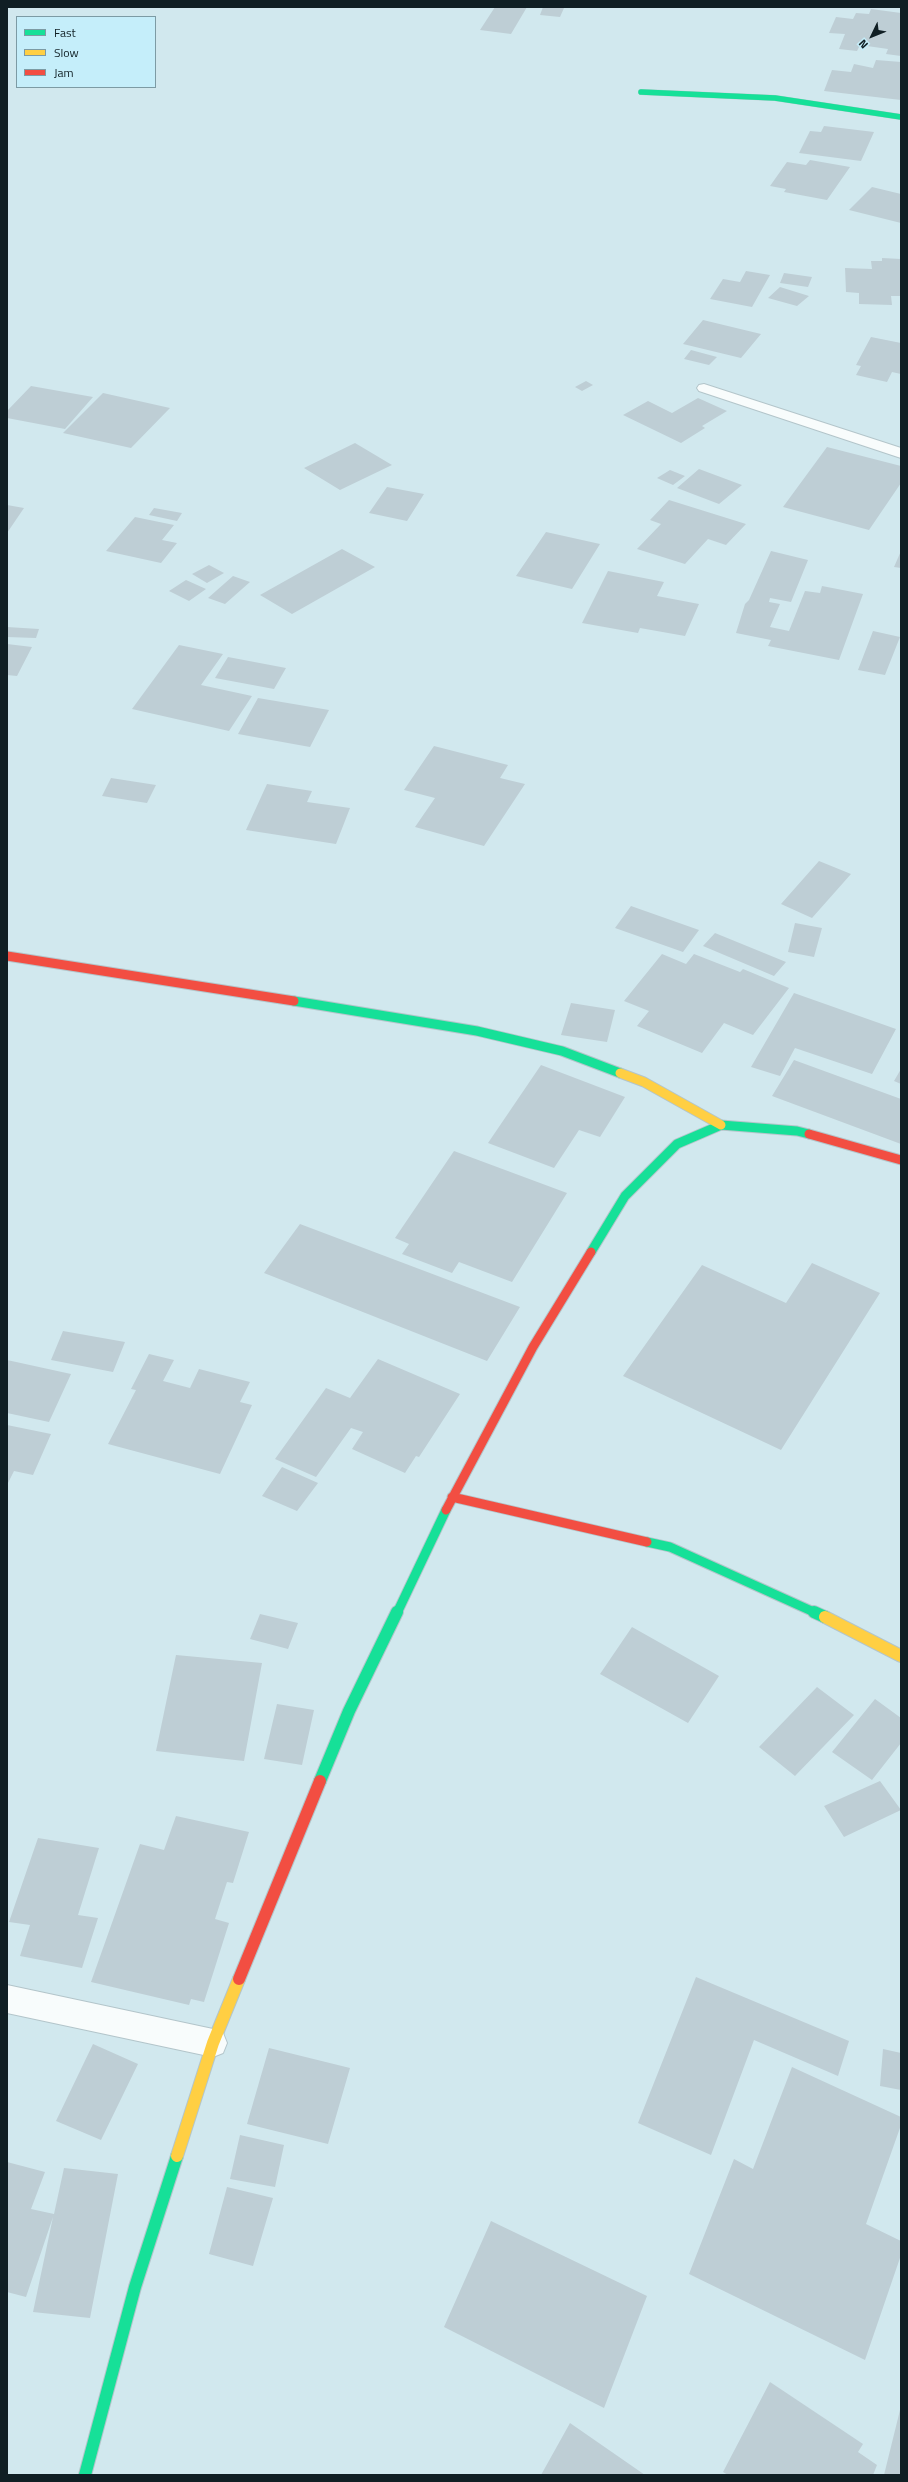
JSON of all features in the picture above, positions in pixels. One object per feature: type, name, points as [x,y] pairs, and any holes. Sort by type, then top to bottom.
[{"type":"street","points":[[641,92],[775,98],[901,117]]},
{"type":"street","points":[[704,388],[901,453]]},
{"type":"street","points":[[7,956],[194,984],[477,1032],[562,1051],[644,1082],[721,1124],[797,1131],[901,1160]]},
{"type":"street","points":[[85,2475],[134,2288],[213,2043],[349,1711],[452,1497],[533,1346],[625,1196],[676,1144],[721,1124]]},
{"type":"street","points":[[452,1497],[670,1547],[788,1598],[901,1656]]},
{"type":"street","points":[[7,1999],[213,2043]]},
{"type":"building","points":[[495,7],[527,7],[511,34],[480,30]]},
{"type":"building","points":[[543,7],[564,8],[560,17],[540,15]]},
{"type":"building","points":[[871,9],[901,13],[901,56],[886,54],[888,49],[860,45],[857,51],[839,49],[845,34],[829,33],[836,17],[853,19],[856,13],[869,14]]},
{"type":"building","points":[[876,60],[901,62],[901,100],[824,91],[832,70],[851,72],[854,64],[873,68]]},
{"type":"building","points":[[824,126],[874,132],[861,161],[799,153],[810,131],[821,132]]},
{"type":"building","points":[[810,160],[850,167],[827,200],[784,192],[786,189],[770,186],[787,162],[806,165]]},
{"type":"building","points":[[872,187],[901,194],[901,223],[849,210]]},
{"type":"building","points":[[882,258],[901,259],[901,296],[891,296],[892,305],[859,304],[859,293],[846,292],[845,268],[872,269],[871,261],[882,261]]},
{"type":"building","points":[[746,271],[770,275],[752,307],[710,299],[723,279],[740,282]]},
{"type":"building","points":[[784,273],[812,277],[808,287],[780,283]]},
{"type":"building","points":[[780,287],[809,296],[797,306],[768,298]]},
{"type":"building","points":[[703,320],[761,334],[741,358],[683,344]]},
{"type":"building","points":[[871,337],[901,343],[901,374],[892,372],[887,382],[856,375],[861,366],[856,365]]},
{"type":"building","points":[[691,350],[717,357],[709,365],[684,359]]},
{"type":"building","points":[[586,381],[593,385],[582,391],[575,387]]},
{"type":"building","points":[[31,386],[93,397],[65,429],[7,418],[7,411]]},
{"type":"building","points":[[103,393],[170,408],[131,448],[63,433]]},
{"type":"building","points":[[698,398],[727,411],[702,426],[705,428],[681,443],[623,415],[648,401],[672,413]]},
{"type":"building","points":[[355,443],[392,465],[340,490],[304,468]]},
{"type":"building","points":[[827,447],[901,466],[901,483],[869,530],[783,507]]},
{"type":"building","points":[[699,469],[742,485],[719,504],[677,488]]},
{"type":"building","points":[[670,470],[685,476],[673,485],[657,478]]},
{"type":"building","points":[[387,487],[424,494],[407,521],[369,513]]},
{"type":"building","points":[[669,500],[746,524],[726,545],[708,539],[685,564],[637,549],[661,524],[650,520]]},
{"type":"building","points":[[7,505],[24,508],[7,533]]},
{"type":"building","points":[[154,508],[182,513],[177,521],[149,515]]},
{"type":"building","points":[[135,517],[174,525],[162,540],[177,543],[161,563],[106,551]]},
{"type":"building","points":[[546,532],[600,544],[572,589],[516,576]]},
{"type":"building","points":[[342,549],[375,567],[292,614],[260,595]]},
{"type":"building","points":[[771,551],[808,560],[791,602],[770,598],[769,602],[780,604],[770,627],[789,631],[805,591],[820,593],[822,586],[863,594],[839,660],[768,646],[771,640],[736,633],[745,604],[749,600]]},
{"type":"building","points":[[901,551],[901,568],[894,567]]},
{"type":"building","points":[[209,565],[224,573],[207,583],[192,574]]},
{"type":"building","points":[[608,571],[664,582],[657,596],[699,604],[685,636],[640,628],[638,633],[582,623]]},
{"type":"building","points":[[233,576],[250,582],[225,604],[208,598]]},
{"type":"building","points":[[186,580],[206,589],[189,601],[169,591]]},
{"type":"building","points":[[7,627],[39,629],[36,638],[7,637]]},
{"type":"building","points":[[873,631],[900,637],[885,675],[858,670]]},
{"type":"building","points":[[7,644],[32,647],[17,676],[7,675]]},
{"type":"building","points":[[179,645],[223,654],[201,685],[252,696],[229,731],[132,709]]},
{"type":"building","points":[[228,657],[286,668],[274,689],[215,678]]},
{"type":"building","points":[[258,698],[329,710],[310,747],[238,734]]},
{"type":"building","points":[[434,746],[508,765],[500,778],[525,784],[484,846],[415,827],[435,798],[404,790]]},
{"type":"building","points":[[111,778],[156,785],[147,803],[102,796]]},
{"type":"building","points":[[267,784],[312,791],[307,802],[350,808],[336,844],[246,830]]},
{"type":"building","points":[[819,861],[851,874],[812,918],[781,904]]},
{"type":"building","points":[[631,906],[699,930],[683,952],[615,928]]},
{"type":"building","points":[[795,923],[822,928],[814,957],[788,952]]},
{"type":"building","points":[[715,933],[786,962],[774,976],[703,946]]},
{"type":"building","points":[[662,954],[686,964],[694,954],[740,972],[743,969],[789,988],[753,1035],[724,1023],[702,1053],[637,1026],[649,1011],[624,1001]]},
{"type":"building","points":[[794,993],[896,1029],[872,1074],[795,1048],[780,1076],[751,1067]]},
{"type":"building","points":[[571,1003],[615,1010],[607,1042],[561,1035]]},
{"type":"building","points":[[794,1060],[901,1099],[901,1144],[772,1096]]},
{"type":"building","points":[[541,1065],[625,1097],[600,1137],[579,1130],[554,1168],[488,1143]]},
{"type":"building","points":[[901,1069],[901,1084],[894,1081]]},
{"type":"building","points":[[454,1151],[567,1193],[512,1282],[459,1262],[452,1273],[402,1254],[409,1244],[395,1238]]},
{"type":"building","points":[[300,1224],[520,1307],[487,1361],[264,1273]]},
{"type":"building","points":[[812,1263],[880,1293],[781,1450],[623,1376],[702,1265],[786,1303]]},
{"type":"building","points":[[63,1331],[125,1342],[113,1372],[51,1360]]},
{"type":"building","points":[[149,1354],[174,1360],[163,1381],[190,1388],[199,1369],[250,1382],[240,1402],[252,1405],[220,1474],[108,1444],[136,1390],[131,1389]]},
{"type":"building","points":[[378,1359],[460,1394],[419,1457],[416,1456],[405,1473],[352,1449],[363,1432],[351,1428],[316,1477],[275,1459],[326,1388],[350,1398]]},
{"type":"building","points":[[7,1360],[71,1374],[49,1422],[7,1413]]},
{"type":"building","points":[[7,1425],[51,1434],[33,1475],[14,1471],[7,1485]]},
{"type":"building","points":[[282,1467],[318,1483],[297,1511],[262,1496]]},
{"type":"building","points":[[260,1614],[298,1623],[288,1649],[250,1639]]},
{"type":"building","points":[[632,1627],[719,1676],[688,1723],[600,1674]]},
{"type":"building","points":[[176,1655],[262,1663],[244,1761],[156,1751]]},
{"type":"building","points":[[817,1687],[854,1715],[795,1776],[759,1747]]},
{"type":"building","points":[[875,1699],[901,1718],[901,1743],[872,1780],[832,1752]]},
{"type":"building","points":[[277,1704],[314,1710],[302,1765],[264,1759]]},
{"type":"building","points":[[880,1781],[901,1810],[844,1837],[824,1806]]},
{"type":"building","points":[[176,1816],[249,1832],[233,1883],[227,1882],[215,1919],[229,1923],[204,2002],[191,1999],[189,2005],[91,1982],[140,1844],[164,1850]]},
{"type":"building","points":[[38,1838],[99,1848],[78,1915],[98,1918],[82,1968],[20,1956],[30,1925],[9,1922]]},
{"type":"building","points":[[696,1977],[849,2041],[838,2076],[754,2040],[711,2155],[638,2123]]},
{"type":"building","points":[[93,2044],[138,2064],[101,2140],[56,2121]]},
{"type":"building","points":[[269,2048],[350,2068],[328,2144],[247,2124]]},
{"type":"building","points":[[883,2049],[901,2053],[901,2090],[880,2086]]},
{"type":"building","points":[[792,2067],[901,2117],[901,2125],[866,2224],[901,2241],[901,2255],[865,2360],[689,2274],[734,2159],[753,2169]]},
{"type":"building","points":[[240,2135],[284,2145],[275,2187],[230,2179]]},
{"type":"building","points":[[7,2162],[45,2172],[31,2209],[54,2214],[64,2168],[118,2174],[90,2318],[33,2312],[53,2217],[26,2297],[7,2292]]},
{"type":"building","points":[[227,2187],[273,2198],[253,2266],[209,2254]]},
{"type":"building","points":[[491,2221],[647,2296],[604,2408],[444,2327]]},
{"type":"building","points":[[770,2382],[863,2444],[858,2452],[877,2465],[873,2475],[728,2475],[723,2472]]},
{"type":"building","points":[[900,2410],[901,2475],[884,2475]]},
{"type":"building","points":[[570,2423],[645,2475],[541,2475]]},
{"type":"traffic: fast","points":[[641,92],[775,98],[901,117]]},
{"type":"traffic: fast","points":[[294,1001],[477,1031],[562,1051],[620,1073]]},
{"type":"traffic: fast","points":[[591,1252],[625,1196],[677,1144],[721,1125],[797,1131],[809,1134]]},
{"type":"traffic: fast","points":[[320,1781],[349,1711],[446,1510]]},
{"type":"traffic: fast","points":[[647,1542],[670,1547],[788,1598],[825,1617]]},
{"type":"traffic: fast","points":[[85,2475],[135,2287],[177,2156]]},
{"type":"traffic: slow","points":[[620,1073],[644,1082],[721,1125]]},
{"type":"traffic: slow","points":[[825,1617],[901,1656]]},
{"type":"traffic: slow","points":[[177,2156],[213,2043],[239,1979]]},
{"type":"traffic: jam","points":[[7,956],[294,1001]]},
{"type":"traffic: jam","points":[[809,1134],[901,1160]]},
{"type":"traffic: jam","points":[[446,1510],[533,1347],[591,1252]]},
{"type":"traffic: jam","points":[[452,1497],[647,1542]]},
{"type":"traffic: jam","points":[[239,1979],[320,1781]]}]
